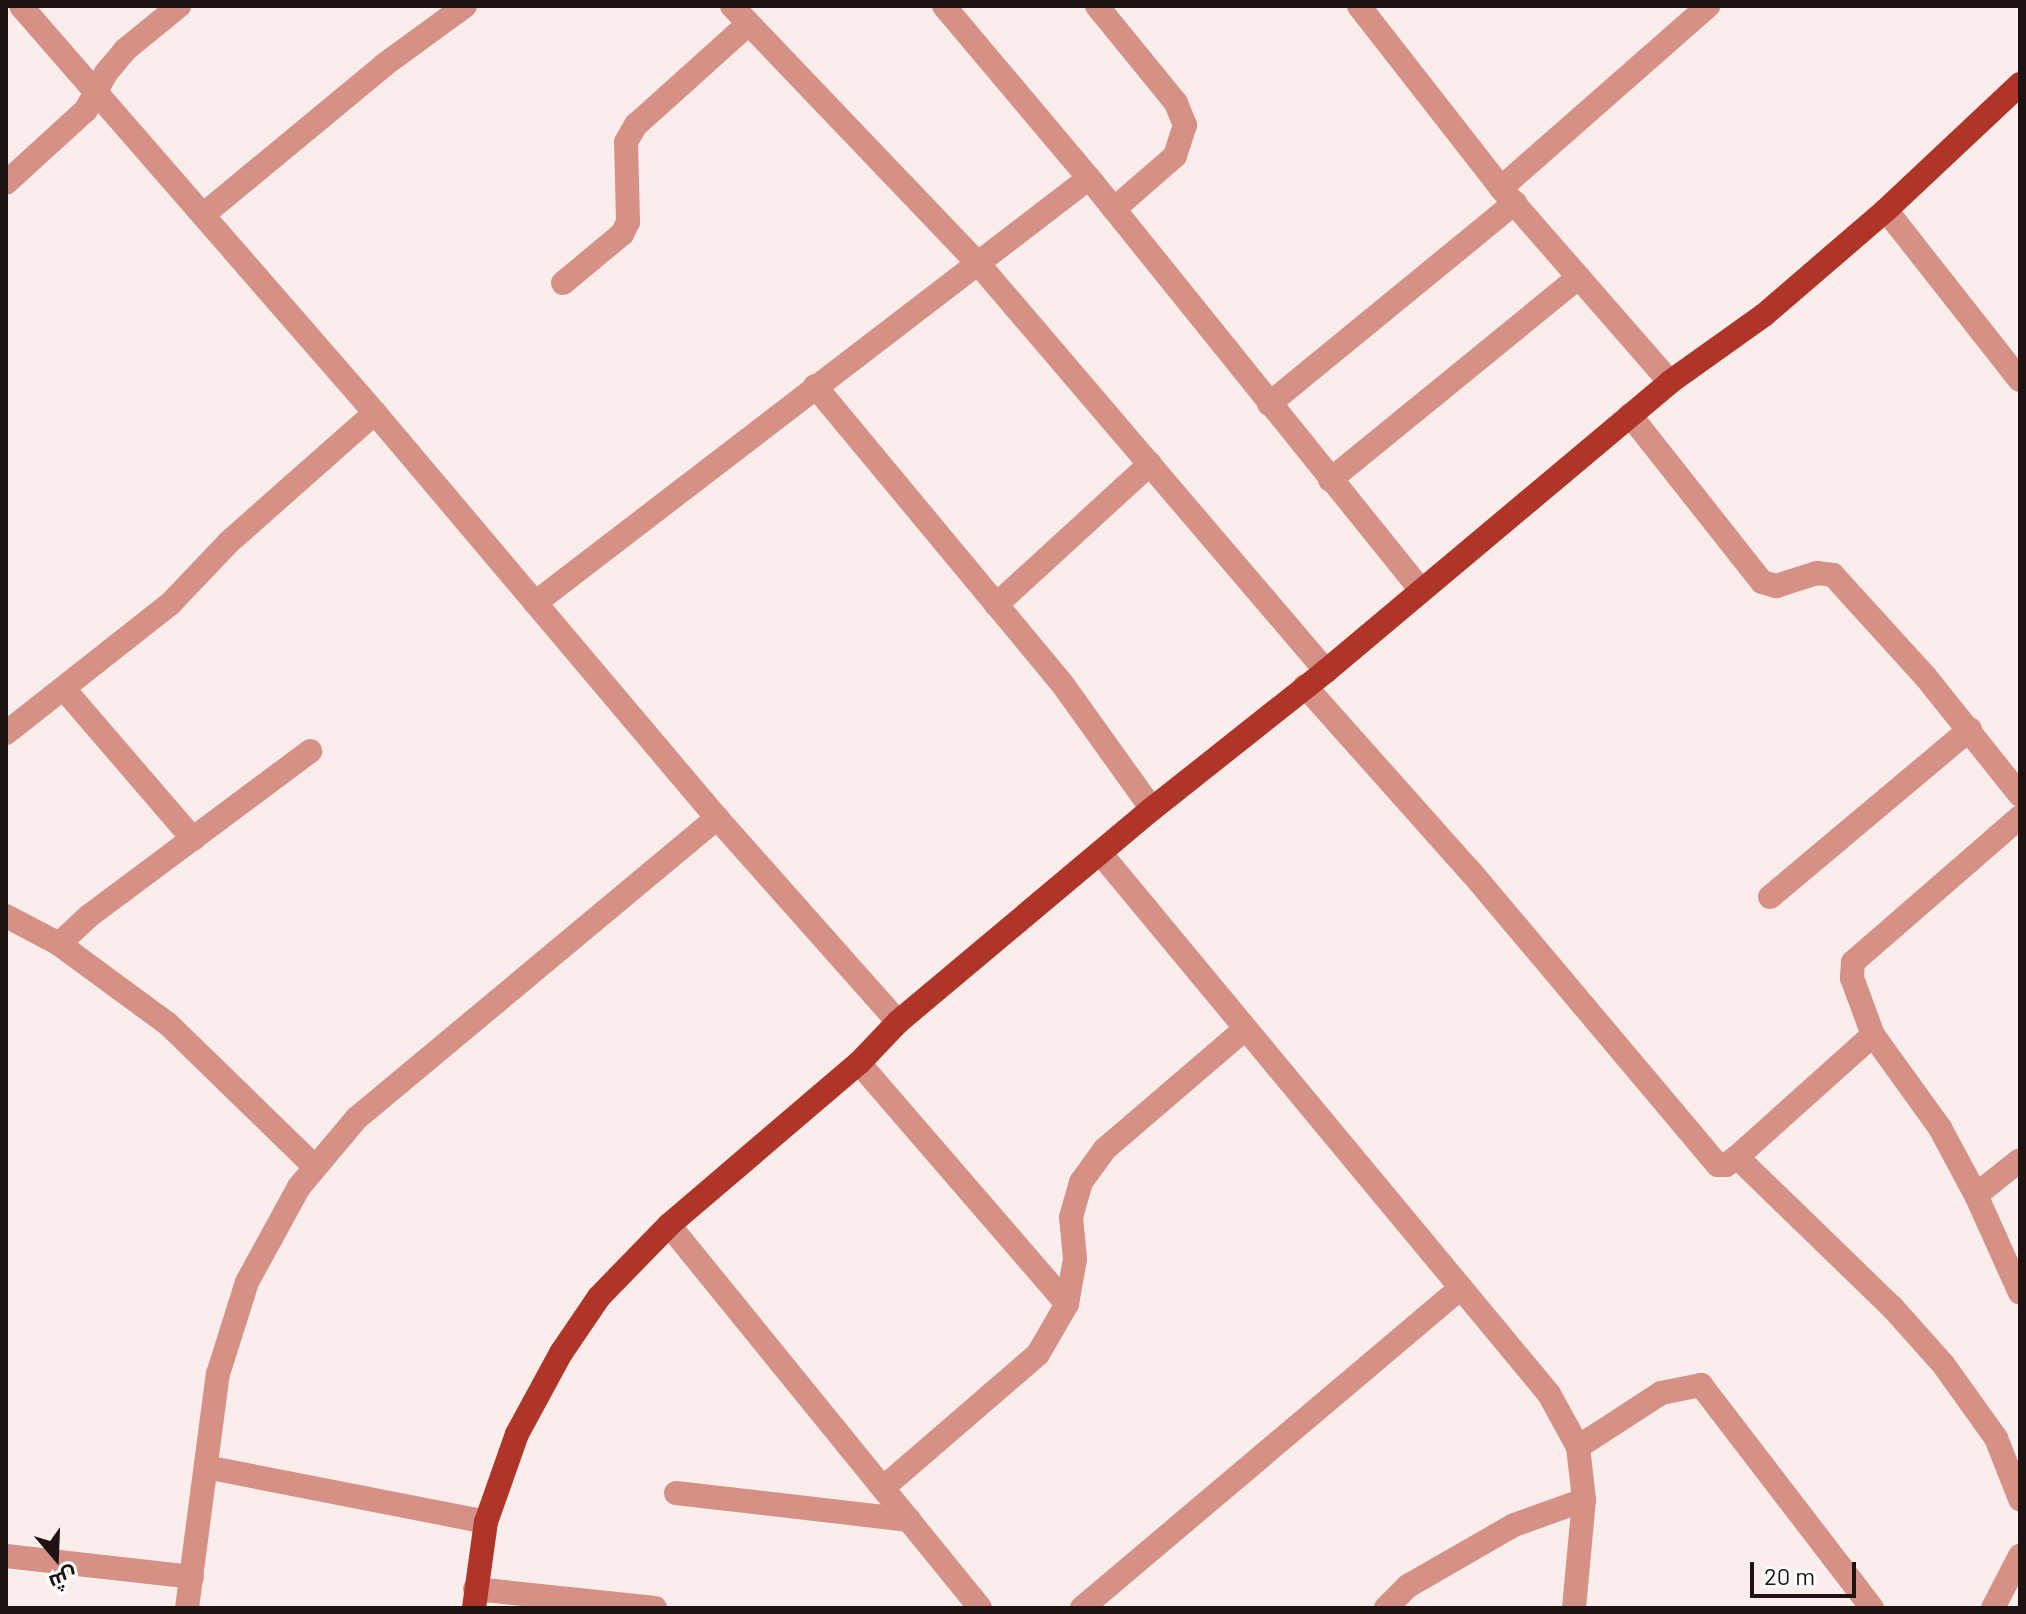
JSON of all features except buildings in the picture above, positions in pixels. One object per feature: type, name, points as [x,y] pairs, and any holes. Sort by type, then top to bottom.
[{"type":"main road","points":[[474,1599],[486,1522],[517,1434],[561,1353],[599,1297],[669,1225],[859,1063],[898,1022],[1152,809],[1326,671],[1670,382],[1764,315],[1886,210],[2020,84]]},
{"type":"street","points":[[21,6],[375,413],[717,818],[898,1022]]},
{"type":"street","points":[[6,183],[86,110],[106,73],[125,50],[179,6]]},
{"type":"street","points":[[203,215],[384,65],[465,6]]},
{"type":"street","points":[[944,6],[1089,178],[1421,590]]},
{"type":"street","points":[[1097,6],[1176,103],[1185,125],[1175,156],[1114,209]]},
{"type":"street","points":[[1359,6],[1508,195],[1670,382]]},
{"type":"street","points":[[1269,404],[1508,195],[1682,14],[1708,6]]},
{"type":"street","points":[[563,283],[622,234],[628,222],[626,142],[636,125],[740,15],[976,261],[1326,671]]},
{"type":"street","points":[[535,603],[976,261],[1089,178]]},
{"type":"street","points":[[1886,210],[2020,380]]},
{"type":"street","points":[[1330,480],[1579,277]]},
{"type":"street","points":[[815,386],[1061,682],[1152,809]]},
{"type":"street","points":[[6,733],[170,604],[229,542],[375,413]]},
{"type":"street","points":[[1630,415],[1762,582],[1776,586],[1817,573],[1833,575],[1970,729],[2020,795]]},
{"type":"street","points":[[996,605],[1150,464]]},
{"type":"street","points":[[1305,686],[1471,872],[1718,1165],[1726,1165],[1737,1157],[1873,1035]]},
{"type":"street","points":[[64,689],[193,839]]},
{"type":"street","points":[[1770,897],[1970,729]]},
{"type":"street","points":[[59,944],[89,916],[310,751]]},
{"type":"street","points":[[2020,817],[1853,962],[1854,988],[1873,1035],[1940,1128],[1976,1195],[2020,1293]]},
{"type":"street","points":[[187,1608],[218,1374],[247,1282],[299,1187],[357,1118],[717,818]]},
{"type":"street","points":[[1101,854],[1549,1394],[1578,1447],[1584,1500],[1574,1608]]},
{"type":"street","points":[[6,916],[59,944],[168,1024],[315,1167]]},
{"type":"street","points":[[884,1487],[1038,1354],[1067,1304],[1075,1259],[1071,1217],[1081,1182],[1105,1149],[1245,1029]]},
{"type":"street","points":[[859,1063],[1067,1304]]},
{"type":"street","points":[[1737,1157],[1892,1307],[1943,1364],[1996,1438],[2020,1499]]},
{"type":"street","points":[[1976,1195],[2020,1160]]},
{"type":"street","points":[[669,1225],[980,1608]]},
{"type":"street","points":[[1082,1608],[1461,1288]]},
{"type":"street","points":[[1578,1447],[1661,1393],[1701,1385],[1872,1608]]},
{"type":"street","points":[[206,1467],[486,1522]]},
{"type":"street","points":[[676,1493],[909,1520]]},
{"type":"street","points":[[1386,1608],[1408,1586],[1514,1525],[1584,1500]]},
{"type":"street","points":[[6,1556],[192,1577]]},
{"type":"street","points":[[1993,1608],[2020,1556]]},
{"type":"street","points":[[474,1599],[655,1608]]}]
